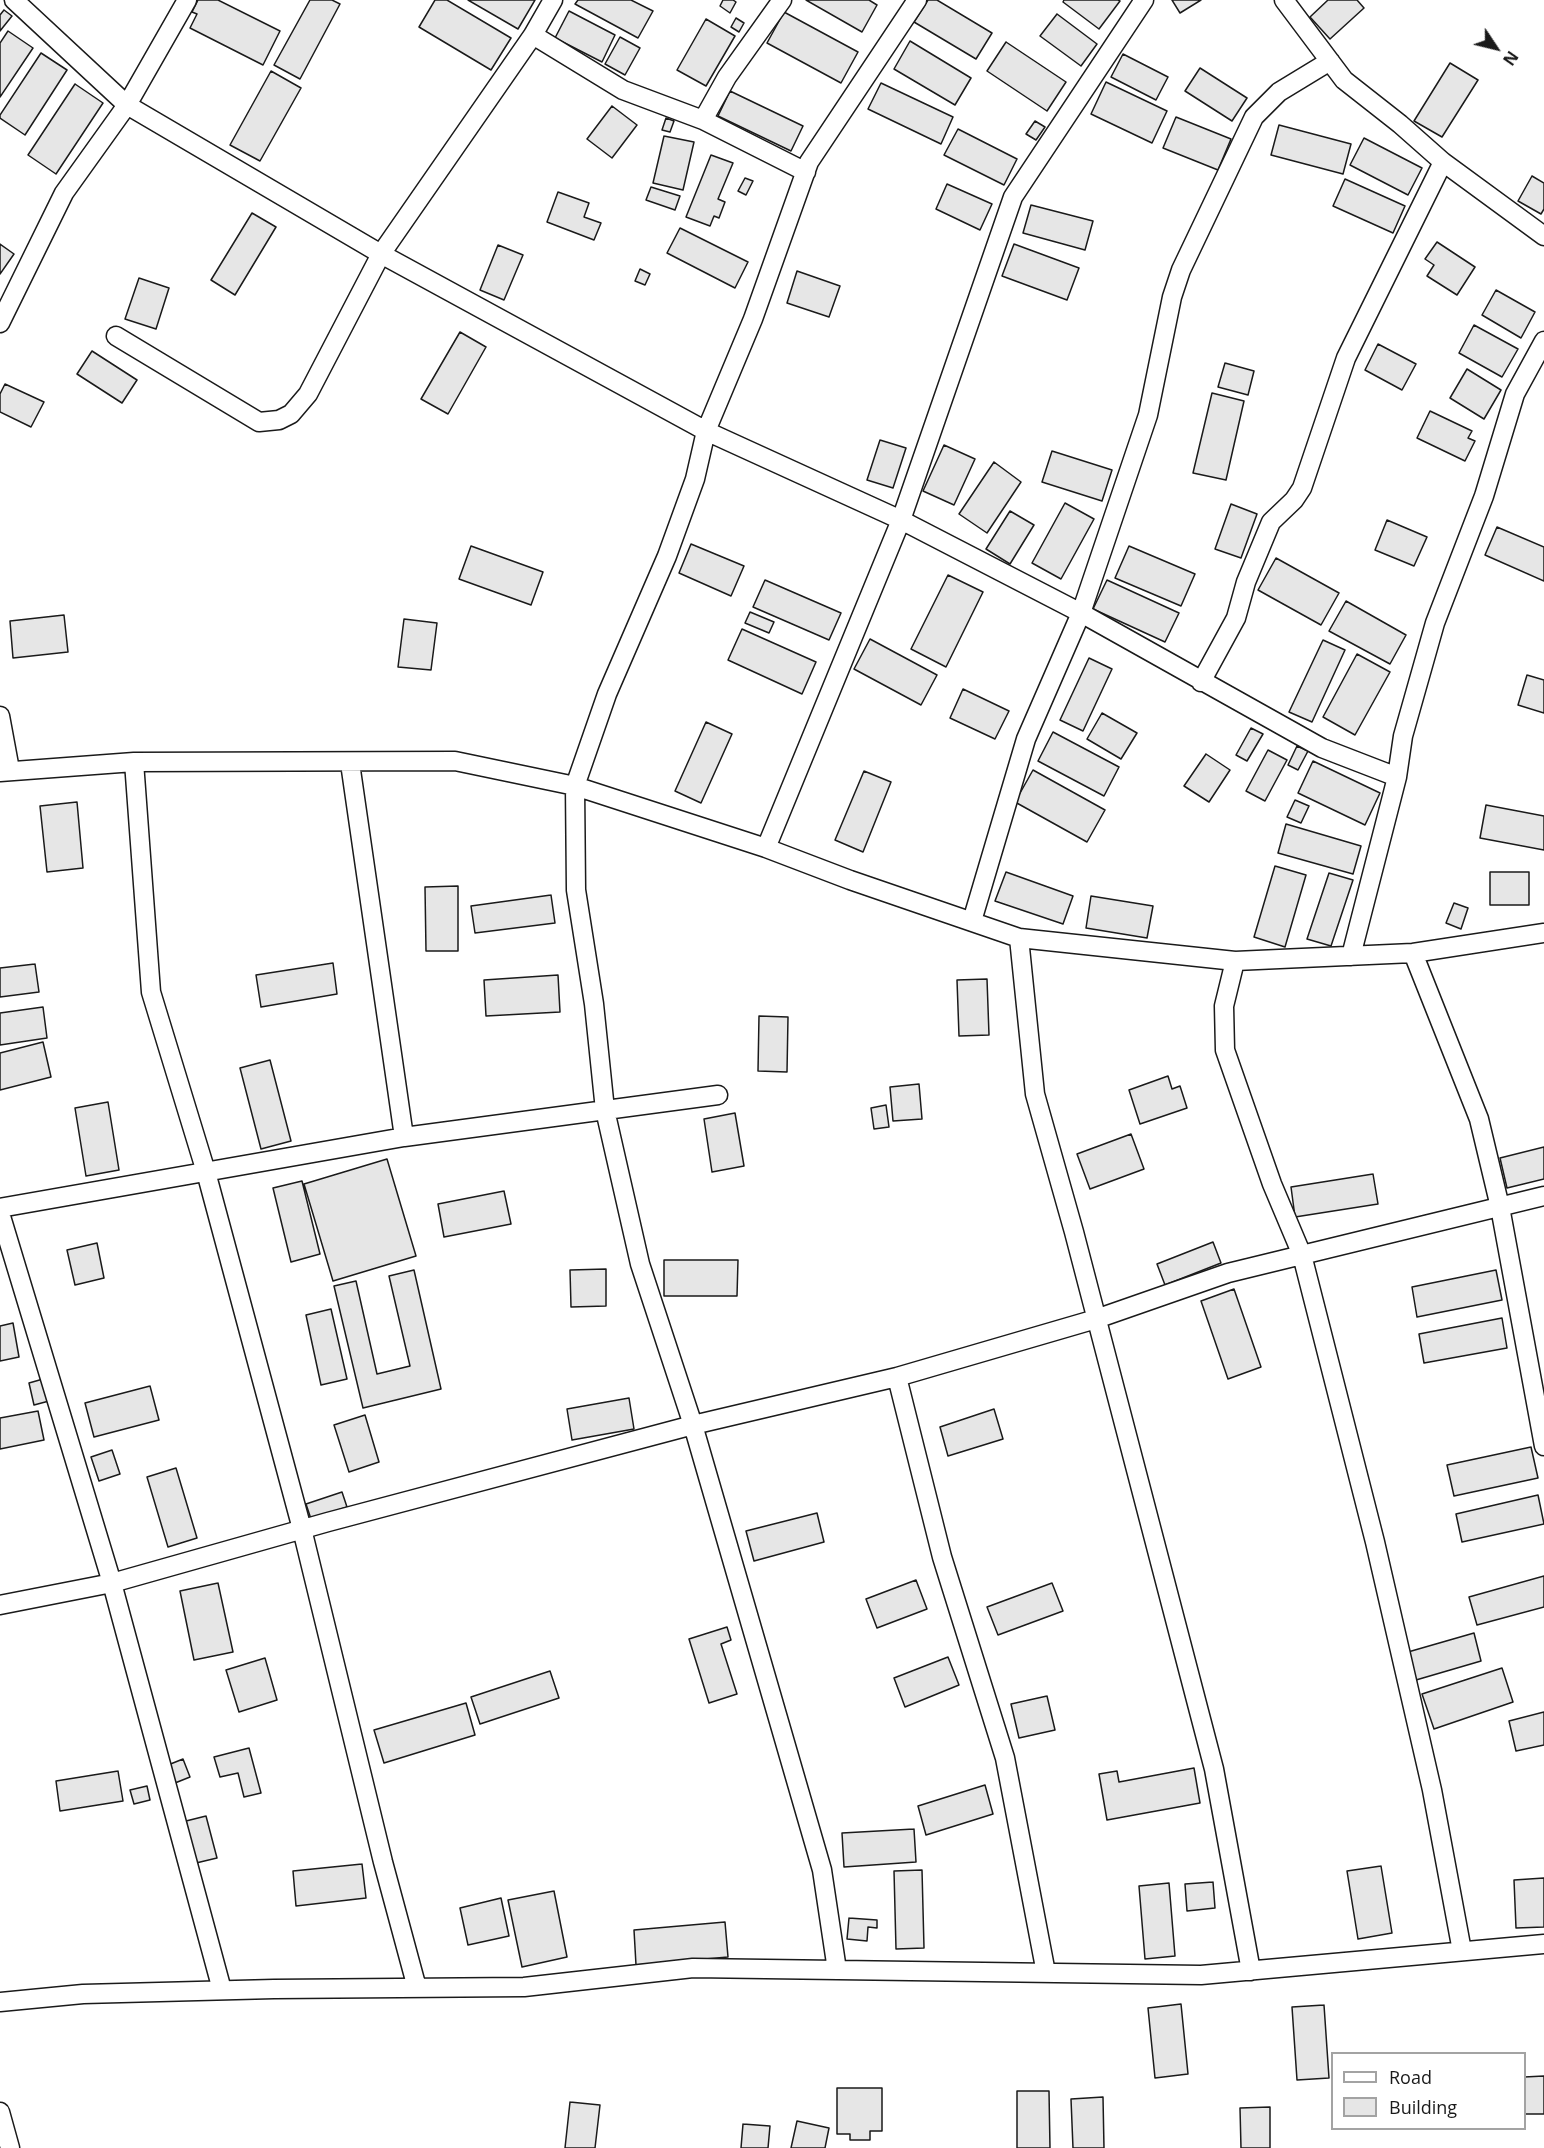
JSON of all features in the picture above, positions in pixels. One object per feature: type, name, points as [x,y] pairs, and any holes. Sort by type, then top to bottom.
[{"type":"street","points":[[14,0],[127,105],[381,254],[706,431],[901,520],[1081,613],[1322,748],[1397,777]]},
{"type":"street","points":[[0,323],[64,192],[127,105],[187,0]]},
{"type":"street","points":[[116,336],[260,422],[279,420],[291,414],[308,394],[381,254],[533,35],[553,0]]},
{"type":"street","points":[[703,120],[727,77],[782,0]]},
{"type":"street","points":[[837,1970],[822,1870],[693,1425],[640,1264],[605,1110],[594,1004],[576,890],[575,786],[607,694],[667,556],[695,479],[706,431],[753,319],[809,162],[916,0]]},
{"type":"street","points":[[766,848],[901,520],[1013,197],[1144,0]]},
{"type":"street","points":[[1284,0],[1344,80],[1400,124],[1443,162],[1544,236]]},
{"type":"street","points":[[533,35],[623,90],[703,120],[806,172]]},
{"type":"street","points":[[972,921],[1026,739],[1081,613],[1148,415],[1172,297],[1181,270],[1254,117],[1279,92],[1330,61]]},
{"type":"street","points":[[1202,682],[1236,618],[1246,582],[1271,522],[1294,500],[1302,488],[1346,358],[1443,162]]},
{"type":"street","points":[[1351,956],[1397,777],[1403,736],[1436,623],[1484,496],[1515,394],[1544,341]]},
{"type":"street","points":[[0,716],[5,771],[134,762],[455,761],[575,786],[766,848],[850,880],[1019,938],[1235,961],[1413,953],[1544,933]]},
{"type":"street","points":[[134,762],[151,992],[206,1172],[302,1529],[383,1862],[417,1988]]},
{"type":"street","points":[[350,763],[404,1137]]},
{"type":"street","points":[[1019,938],[1035,1094],[1214,1769],[1251,1971]]},
{"type":"street","points":[[1413,953],[1479,1119],[1500,1207],[1544,1446]]},
{"type":"street","points":[[1235,961],[1224,1006],[1225,1050],[1272,1184],[1302,1255],[1383,1576],[1432,1790],[1461,1951]]},
{"type":"street","points":[[0,1208],[404,1137],[718,1095]]},
{"type":"street","points":[[0,1605],[112,1583],[302,1529],[693,1425],[897,1377],[1096,1319],[1228,1273],[1544,1196]]},
{"type":"street","points":[[0,1213],[112,1583],[222,1990]]},
{"type":"street","points":[[897,1377],[942,1557],[1005,1758],[1046,1973]]},
{"type":"street","points":[[0,2002],[83,1994],[222,1990],[524,1987],[693,1968],[1201,1975],[1544,1944]]},
{"type":"street","points":[[0,2112],[10,2148]]},
{"type":"building","points":[[198,0],[218,0],[280,31],[263,65],[190,28],[197,14],[192,12]]},
{"type":"building","points":[[310,0],[332,0],[340,4],[300,79],[274,65]]},
{"type":"building","points":[[435,0],[447,0],[511,38],[491,70],[419,27]]},
{"type":"building","points":[[468,0],[535,0],[518,29]]},
{"type":"building","points":[[578,0],[631,0],[653,11],[638,38],[575,4]]},
{"type":"building","points":[[723,0],[736,2],[730,13],[720,6]]},
{"type":"building","points":[[806,0],[869,0],[877,5],[862,32]]},
{"type":"building","points":[[928,0],[937,0],[992,33],[976,59],[914,22]]},
{"type":"building","points":[[1064,0],[1120,1],[1099,29],[1063,2]]},
{"type":"building","points":[[1172,0],[1201,0],[1180,13]]},
{"type":"building","points":[[1328,0],[1357,0],[1364,8],[1330,39],[1310,17]]},
{"type":"building","points":[[4,10],[12,16],[0,31],[0,15]]},
{"type":"building","points":[[569,11],[615,35],[602,62],[555,38]]},
{"type":"building","points":[[784,12],[858,52],[841,83],[767,43]]},
{"type":"building","points":[[1057,14],[1097,44],[1081,66],[1040,36]]},
{"type":"building","points":[[736,18],[744,23],[739,32],[731,27]]},
{"type":"building","points":[[706,19],[735,36],[706,86],[677,70]]},
{"type":"building","points":[[8,31],[33,48],[0,97],[0,43]]},
{"type":"building","points":[[620,37],[640,48],[625,75],[605,64]]},
{"type":"building","points":[[910,41],[971,78],[955,105],[894,69]]},
{"type":"building","points":[[1006,42],[1066,82],[1047,111],[987,71]]},
{"type":"building","points":[[41,53],[67,70],[25,135],[0,118],[0,115]]},
{"type":"building","points":[[1123,54],[1168,77],[1156,100],[1111,77]]},
{"type":"building","points":[[1450,63],[1478,80],[1442,137],[1414,121]]},
{"type":"building","points":[[1200,68],[1247,98],[1232,121],[1185,91]]},
{"type":"building","points":[[271,71],[301,88],[260,161],[230,145]]},
{"type":"building","points":[[1106,82],[1167,111],[1152,143],[1091,114]]},
{"type":"building","points":[[881,83],[953,117],[941,144],[868,109]]},
{"type":"building","points":[[75,84],[103,103],[56,174],[28,155]]},
{"type":"building","points":[[730,91],[803,126],[791,151],[718,116]]},
{"type":"building","points":[[612,106],[637,125],[612,158],[587,139]]},
{"type":"building","points":[[1176,117],[1231,139],[1218,170],[1163,148]]},
{"type":"building","points":[[666,118],[674,121],[670,132],[662,130]]},
{"type":"building","points":[[1035,121],[1045,127],[1036,140],[1026,134]]},
{"type":"building","points":[[1279,125],[1351,144],[1343,174],[1271,155]]},
{"type":"building","points":[[958,129],[1017,159],[1004,185],[944,155]]},
{"type":"building","points":[[664,136],[694,142],[683,190],[653,183]]},
{"type":"building","points":[[1364,138],[1422,168],[1408,195],[1350,165]]},
{"type":"building","points":[[711,155],[733,163],[718,199],[725,202],[719,218],[714,216],[710,226],[686,217]]},
{"type":"building","points":[[1532,176],[1544,183],[1544,209],[1541,214],[1518,201]]},
{"type":"building","points":[[745,178],[753,181],[746,195],[738,191]]},
{"type":"building","points":[[1345,179],[1405,206],[1393,233],[1333,206]]},
{"type":"building","points":[[947,184],[992,204],[980,230],[936,209]]},
{"type":"building","points":[[651,187],[680,196],[675,210],[646,200]]},
{"type":"building","points":[[558,192],[589,203],[584,217],[601,223],[594,240],[547,222]]},
{"type":"building","points":[[1031,205],[1093,221],[1085,250],[1023,233]]},
{"type":"building","points":[[252,213],[276,227],[235,295],[211,280]]},
{"type":"building","points":[[680,228],[748,262],[735,288],[667,253]]},
{"type":"building","points":[[1437,242],[1475,267],[1457,295],[1427,276],[1434,265],[1425,259]]},
{"type":"building","points":[[0,244],[14,254],[0,274]]},
{"type":"building","points":[[1014,244],[1079,268],[1067,300],[1002,276]]},
{"type":"building","points":[[498,245],[523,255],[504,300],[480,290]]},
{"type":"building","points":[[640,269],[650,274],[645,285],[635,281]]},
{"type":"building","points":[[797,271],[840,286],[829,317],[787,303]]},
{"type":"building","points":[[139,278],[169,288],[156,329],[125,319]]},
{"type":"building","points":[[1496,290],[1535,312],[1521,338],[1482,315]]},
{"type":"building","points":[[1474,325],[1518,349],[1502,377],[1459,353]]},
{"type":"building","points":[[460,332],[486,347],[448,414],[421,399]]},
{"type":"building","points":[[1378,344],[1416,364],[1402,390],[1365,370]]},
{"type":"building","points":[[92,351],[137,380],[122,403],[77,374]]},
{"type":"building","points":[[1225,363],[1254,371],[1248,395],[1218,387]]},
{"type":"building","points":[[1467,369],[1501,390],[1484,419],[1450,398]]},
{"type":"building","points":[[5,384],[44,402],[31,427],[0,412],[0,394]]},
{"type":"building","points":[[1212,393],[1244,401],[1226,480],[1193,473]]},
{"type":"building","points":[[1430,411],[1472,431],[1468,438],[1475,441],[1465,461],[1417,438]]},
{"type":"building","points":[[880,440],[906,448],[893,488],[867,480]]},
{"type":"building","points":[[944,445],[975,459],[954,505],[923,491]]},
{"type":"building","points":[[1052,451],[1112,470],[1102,501],[1042,482]]},
{"type":"building","points":[[994,462],[1021,482],[987,533],[959,514]]},
{"type":"building","points":[[1065,503],[1094,519],[1061,579],[1032,563]]},
{"type":"building","points":[[1231,504],[1257,514],[1241,558],[1215,549]]},
{"type":"building","points":[[1010,511],[1034,525],[1010,564],[986,549]]},
{"type":"building","points":[[1387,520],[1427,537],[1414,566],[1375,550]]},
{"type":"building","points":[[1497,527],[1544,547],[1544,581],[1485,555]]},
{"type":"building","points":[[691,544],[744,566],[731,596],[679,573]]},
{"type":"building","points":[[471,546],[543,572],[531,605],[459,579]]},
{"type":"building","points":[[1129,546],[1195,574],[1181,606],[1115,578]]},
{"type":"building","points":[[1276,558],[1339,593],[1321,625],[1258,590]]},
{"type":"building","points":[[948,575],[983,592],[946,667],[911,649]]},
{"type":"building","points":[[765,580],[841,613],[829,640],[753,607]]},
{"type":"building","points":[[1107,580],[1179,613],[1165,642],[1093,609]]},
{"type":"building","points":[[1346,601],[1406,635],[1390,664],[1329,631]]},
{"type":"building","points":[[750,612],[774,622],[769,633],[745,623]]},
{"type":"building","points":[[64,615],[68,652],[13,658],[10,621]]},
{"type":"building","points":[[404,619],[437,623],[431,670],[398,667]]},
{"type":"building","points":[[742,629],[816,662],[802,694],[728,660]]},
{"type":"building","points":[[870,639],[937,675],[921,705],[854,669]]},
{"type":"building","points":[[1323,640],[1345,650],[1312,722],[1289,712]]},
{"type":"building","points":[[1357,654],[1390,672],[1355,735],[1323,717]]},
{"type":"building","points":[[1089,658],[1112,669],[1083,731],[1060,720]]},
{"type":"building","points":[[1527,675],[1544,680],[1544,713],[1518,705]]},
{"type":"building","points":[[963,689],[1009,711],[995,739],[950,718]]},
{"type":"building","points":[[1102,713],[1137,733],[1121,759],[1087,739]]},
{"type":"building","points":[[706,722],[732,734],[701,803],[675,791]]},
{"type":"building","points":[[1251,728],[1263,734],[1247,761],[1236,755]]},
{"type":"building","points":[[1053,732],[1119,767],[1104,796],[1038,761]]},
{"type":"building","points":[[1297,746],[1308,751],[1298,770],[1288,765]]},
{"type":"building","points":[[1268,750],[1287,760],[1265,801],[1246,791]]},
{"type":"building","points":[[1206,754],[1230,770],[1209,802],[1184,786]]},
{"type":"building","points":[[1313,761],[1380,793],[1365,825],[1298,793]]},
{"type":"building","points":[[1033,770],[1105,810],[1087,842],[1015,802]]},
{"type":"building","points":[[864,771],[891,782],[863,852],[835,840]]},
{"type":"building","points":[[1295,800],[1309,806],[1301,823],[1287,817]]},
{"type":"building","points":[[77,802],[83,868],[47,872],[40,806]]},
{"type":"building","points":[[1486,805],[1544,816],[1544,850],[1480,838]]},
{"type":"building","points":[[1286,824],[1361,846],[1353,874],[1278,853]]},
{"type":"building","points":[[1275,866],[1306,875],[1285,947],[1254,937]]},
{"type":"building","points":[[1006,872],[1073,896],[1063,924],[995,901]]},
{"type":"building","points":[[1490,872],[1529,872],[1529,905],[1490,905]]},
{"type":"building","points":[[1329,873],[1353,880],[1331,946],[1307,939]]},
{"type":"building","points":[[458,886],[458,951],[426,951],[425,887]]},
{"type":"building","points":[[551,895],[555,923],[475,933],[471,906]]},
{"type":"building","points":[[1091,896],[1153,906],[1147,938],[1086,928]]},
{"type":"building","points":[[1454,903],[1468,908],[1461,929],[1446,923]]},
{"type":"building","points":[[333,963],[337,994],[261,1007],[256,975]]},
{"type":"building","points":[[35,964],[39,992],[0,997],[0,968]]},
{"type":"building","points":[[558,975],[560,1012],[486,1016],[484,980]]},
{"type":"building","points":[[987,979],[989,1035],[959,1036],[957,980]]},
{"type":"building","points":[[43,1007],[47,1038],[0,1045],[0,1013]]},
{"type":"building","points":[[759,1016],[788,1017],[787,1072],[758,1071]]},
{"type":"building","points":[[43,1042],[51,1077],[0,1090],[0,1053]]},
{"type":"building","points":[[270,1060],[291,1141],[261,1149],[240,1068]]},
{"type":"building","points":[[1168,1076],[1172,1089],[1180,1086],[1187,1108],[1140,1124],[1129,1090]]},
{"type":"building","points":[[919,1084],[922,1119],[893,1121],[890,1087]]},
{"type":"building","points":[[108,1102],[119,1170],[86,1176],[75,1108]]},
{"type":"building","points":[[886,1105],[889,1127],[874,1129],[871,1108]]},
{"type":"building","points":[[735,1113],[744,1166],[712,1172],[704,1119]]},
{"type":"building","points":[[1131,1134],[1144,1169],[1090,1189],[1077,1154]]},
{"type":"building","points":[[1544,1147],[1544,1179],[1507,1188],[1500,1158]]},
{"type":"building","points":[[387,1159],[416,1256],[333,1281],[304,1184]]},
{"type":"building","points":[[1373,1174],[1378,1204],[1295,1217],[1291,1187]]},
{"type":"building","points":[[302,1181],[320,1254],[291,1262],[273,1188]]},
{"type":"building","points":[[504,1191],[511,1224],[444,1237],[438,1204]]},
{"type":"building","points":[[1213,1242],[1221,1263],[1165,1285],[1157,1264]]},
{"type":"building","points":[[97,1243],[104,1278],[75,1285],[67,1250]]},
{"type":"building","points":[[664,1260],[738,1260],[737,1296],[664,1296]]},
{"type":"building","points":[[606,1269],[606,1306],[571,1307],[570,1270]]},
{"type":"building","points":[[414,1270],[441,1389],[363,1408],[334,1286],[356,1281],[377,1374],[410,1366],[389,1276]]},
{"type":"building","points":[[1496,1270],[1502,1300],[1417,1317],[1412,1287]]},
{"type":"building","points":[[1234,1289],[1261,1367],[1228,1379],[1201,1301]]},
{"type":"building","points":[[331,1309],[347,1379],[321,1385],[306,1315]]},
{"type":"building","points":[[1502,1318],[1507,1348],[1424,1363],[1419,1334]]},
{"type":"building","points":[[13,1323],[19,1357],[0,1361],[0,1326]]},
{"type":"building","points":[[43,1379],[49,1401],[34,1405],[29,1383]]},
{"type":"building","points":[[150,1386],[159,1420],[94,1437],[85,1403]]},
{"type":"building","points":[[629,1398],[634,1429],[572,1440],[567,1409]]},
{"type":"building","points":[[994,1409],[1003,1439],[948,1456],[940,1427]]},
{"type":"building","points":[[38,1411],[44,1440],[0,1449],[0,1418]]},
{"type":"building","points":[[365,1415],[379,1462],[349,1472],[334,1425]]},
{"type":"building","points":[[1531,1447],[1538,1478],[1454,1496],[1447,1465]]},
{"type":"building","points":[[112,1450],[120,1474],[99,1481],[91,1457]]},
{"type":"building","points":[[176,1468],[197,1538],[168,1547],[147,1477]]},
{"type":"building","points":[[342,1492],[347,1507],[311,1519],[306,1504]]},
{"type":"building","points":[[1538,1495],[1544,1524],[1462,1542],[1456,1514]]},
{"type":"building","points":[[817,1513],[824,1542],[754,1561],[746,1531]]},
{"type":"building","points":[[1544,1576],[1544,1607],[1477,1625],[1469,1597]]},
{"type":"building","points":[[916,1580],[927,1609],[877,1628],[866,1599]]},
{"type":"building","points":[[218,1583],[233,1652],[194,1660],[180,1591]]},
{"type":"building","points":[[1052,1583],[1063,1611],[998,1635],[987,1607]]},
{"type":"building","points":[[727,1627],[731,1640],[721,1644],[737,1694],[709,1703],[689,1639]]},
{"type":"building","points":[[1474,1633],[1481,1661],[1416,1680],[1408,1652]]},
{"type":"building","points":[[948,1657],[959,1685],[905,1707],[894,1678]]},
{"type":"building","points":[[265,1658],[277,1700],[239,1712],[226,1670]]},
{"type":"building","points":[[1502,1668],[1513,1702],[1434,1729],[1422,1694]]},
{"type":"building","points":[[550,1671],[559,1698],[480,1724],[471,1697]]},
{"type":"building","points":[[1047,1696],[1055,1730],[1019,1738],[1011,1704]]},
{"type":"building","points":[[466,1703],[475,1735],[384,1763],[374,1730]]},
{"type":"building","points":[[1544,1712],[1544,1745],[1516,1751],[1509,1721]]},
{"type":"building","points":[[249,1748],[261,1793],[244,1797],[238,1773],[220,1777],[214,1757]]},
{"type":"building","points":[[183,1759],[190,1777],[175,1783],[168,1765]]},
{"type":"building","points":[[1194,1768],[1200,1803],[1107,1820],[1099,1774],[1117,1771],[1119,1782]]},
{"type":"building","points":[[118,1771],[123,1801],[60,1811],[56,1781]]},
{"type":"building","points":[[985,1785],[993,1814],[926,1835],[918,1806]]},
{"type":"building","points":[[147,1786],[150,1800],[134,1804],[130,1790]]},
{"type":"building","points":[[206,1816],[217,1858],[196,1863],[186,1821]]},
{"type":"building","points":[[914,1829],[916,1862],[844,1867],[842,1833]]},
{"type":"building","points":[[362,1864],[366,1898],[296,1906],[293,1871]]},
{"type":"building","points":[[1381,1866],[1392,1933],[1358,1939],[1347,1871]]},
{"type":"building","points":[[922,1870],[924,1948],[896,1949],[894,1871]]},
{"type":"building","points":[[1544,1878],[1544,1927],[1516,1928],[1514,1880]]},
{"type":"building","points":[[1213,1882],[1215,1908],[1187,1911],[1185,1884]]},
{"type":"building","points":[[1169,1883],[1175,1956],[1145,1959],[1139,1886]]},
{"type":"building","points":[[554,1891],[567,1957],[522,1967],[508,1900]]},
{"type":"building","points":[[501,1898],[509,1936],[468,1945],[460,1908]]},
{"type":"building","points":[[849,1918],[877,1920],[877,1928],[868,1927],[867,1941],[847,1939]]},
{"type":"building","points":[[725,1922],[728,1957],[636,1965],[634,1930]]},
{"type":"building","points":[[1181,2004],[1188,2074],[1155,2078],[1148,2008]]},
{"type":"building","points":[[1324,2005],[1329,2078],[1297,2080],[1292,2007]]},
{"type":"building","points":[[1544,2076],[1544,2114],[1526,2114],[1526,2077]]},
{"type":"building","points":[[837,2088],[882,2088],[882,2131],[870,2131],[870,2140],[850,2140],[850,2134],[837,2134]]},
{"type":"building","points":[[1017,2091],[1049,2091],[1050,2148],[1017,2148]]},
{"type":"building","points":[[1103,2097],[1104,2148],[1073,2148],[1071,2099]]},
{"type":"building","points":[[570,2102],[600,2105],[595,2148],[565,2148]]},
{"type":"building","points":[[1270,2107],[1270,2148],[1241,2148],[1240,2108]]},
{"type":"building","points":[[797,2121],[829,2128],[825,2148],[791,2148]]},
{"type":"building","points":[[743,2124],[770,2126],[768,2148],[741,2148]]}]
